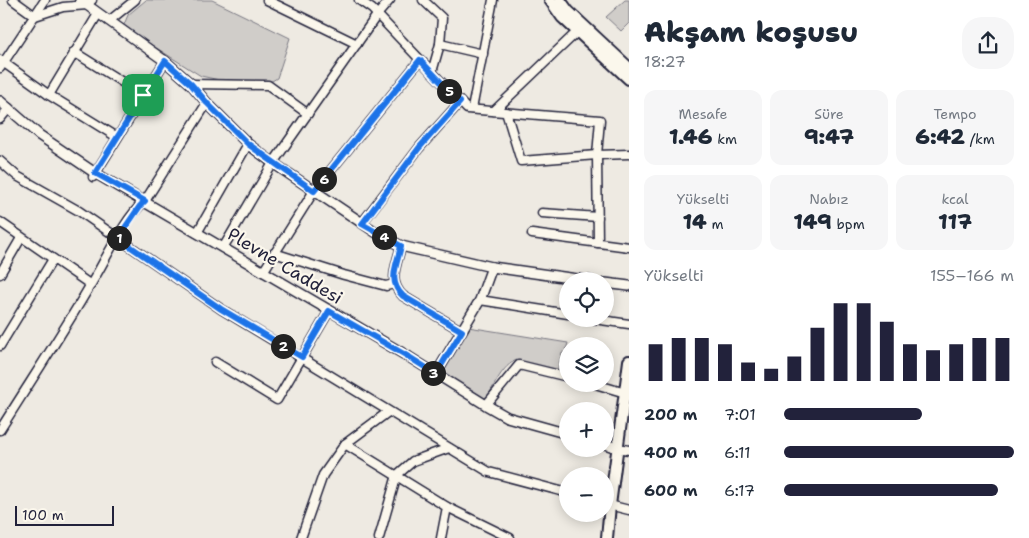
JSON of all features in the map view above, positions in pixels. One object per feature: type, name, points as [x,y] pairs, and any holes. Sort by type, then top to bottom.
[{"type":"main road","points":[[550,0],[562,17],[629,79]]},
{"type":"main road","points":[[561,0],[568,11],[629,68]]},
{"type":"main road","points":[[614,467],[627,394],[629,364]]},
{"type":"main road","points":[[607,522],[607,538]]},
{"type":"street","points":[[13,0],[35,16]]},
{"type":"street","points":[[45,0],[1,64],[117,137]]},
{"type":"street","points":[[109,21],[134,0]]},
{"type":"street","points":[[267,0],[357,44]]},
{"type":"street","points":[[359,0],[377,15],[467,109],[600,120],[598,243]]},
{"type":"street","points":[[223,248],[273,163],[377,15],[390,0]]},
{"type":"street","points":[[424,0],[442,18],[440,44],[432,72]]},
{"type":"street","points":[[472,110],[493,0]]},
{"type":"street","points":[[35,16],[62,7],[86,2],[98,14],[165,61],[191,84],[248,144],[362,224],[401,246],[492,267],[559,276]]},
{"type":"street","points":[[49,95],[98,14]]},
{"type":"street","points":[[494,111],[578,31]]},
{"type":"street","points":[[440,44],[482,54]]},
{"type":"street","points":[[74,52],[143,95]]},
{"type":"street","points":[[263,272],[314,191],[420,60]]},
{"type":"street","points":[[94,175],[165,61]]},
{"type":"street","points":[[191,84],[268,85],[308,114]]},
{"type":"street","name":"Plevne Caddesi","points":[[0,101],[39,135],[94,175],[145,201],[507,417],[559,431]]},
{"type":"street","points":[[362,224],[419,148],[460,102]]},
{"type":"street","points":[[0,430],[91,285],[118,238],[145,201],[207,103]]},
{"type":"street","points":[[0,119],[9,108]]},
{"type":"street","points":[[506,112],[521,161],[598,154],[629,154]]},
{"type":"street","points":[[196,233],[248,144]]},
{"type":"street","points":[[0,161],[17,176],[80,211],[221,309],[489,472],[559,491]]},
{"type":"street","points":[[542,213],[598,217]]},
{"type":"street","points":[[0,222],[91,285]]},
{"type":"street","points":[[532,234],[629,246]]},
{"type":"street","points":[[0,274],[22,238]]},
{"type":"street","points":[[401,246],[393,280],[397,290],[403,296],[462,331]]},
{"type":"street","points":[[274,253],[386,286],[394,284]]},
{"type":"street","points":[[0,346],[53,259]]},
{"type":"street","points":[[436,374],[480,300],[492,267]]},
{"type":"street","points":[[614,284],[629,286]]},
{"type":"street","points":[[480,300],[559,313]]},
{"type":"street","points":[[214,362],[277,400],[329,311]]},
{"type":"street","points":[[614,322],[629,324]]},
{"type":"street","points":[[486,405],[519,365],[559,375]]},
{"type":"street","points":[[614,390],[627,394]]},
{"type":"street","points":[[301,538],[323,475],[345,444],[388,412]]},
{"type":"street","points":[[345,444],[447,506],[505,537]]},
{"type":"street","points":[[614,447],[629,450]]},
{"type":"street","points":[[379,538],[397,475],[414,461],[449,448]]},
{"type":"street","points":[[441,538],[447,506]]},
{"type":"street","points":[[614,506],[629,510]]},
{"type":"shaded area","points":[[146,0],[212,0],[290,38],[277,78],[272,81],[224,81],[201,76],[123,27],[128,15]]},
{"type":"shaded area","points":[[625,0],[629,0],[629,23],[621,31],[606,17]]},
{"type":"shaded area","points":[[468,327],[559,342],[557,372],[517,360],[503,371],[486,399],[445,374],[443,370]]},
{"type":"route","points":[[420,60],[460,102],[419,148],[362,224],[401,246],[393,280],[397,290],[403,296],[462,331],[436,374],[329,311],[302,357],[221,309],[118,238],[145,201],[95,173],[143,95],[165,61],[191,84],[248,144],[314,191],[420,60]]}]
